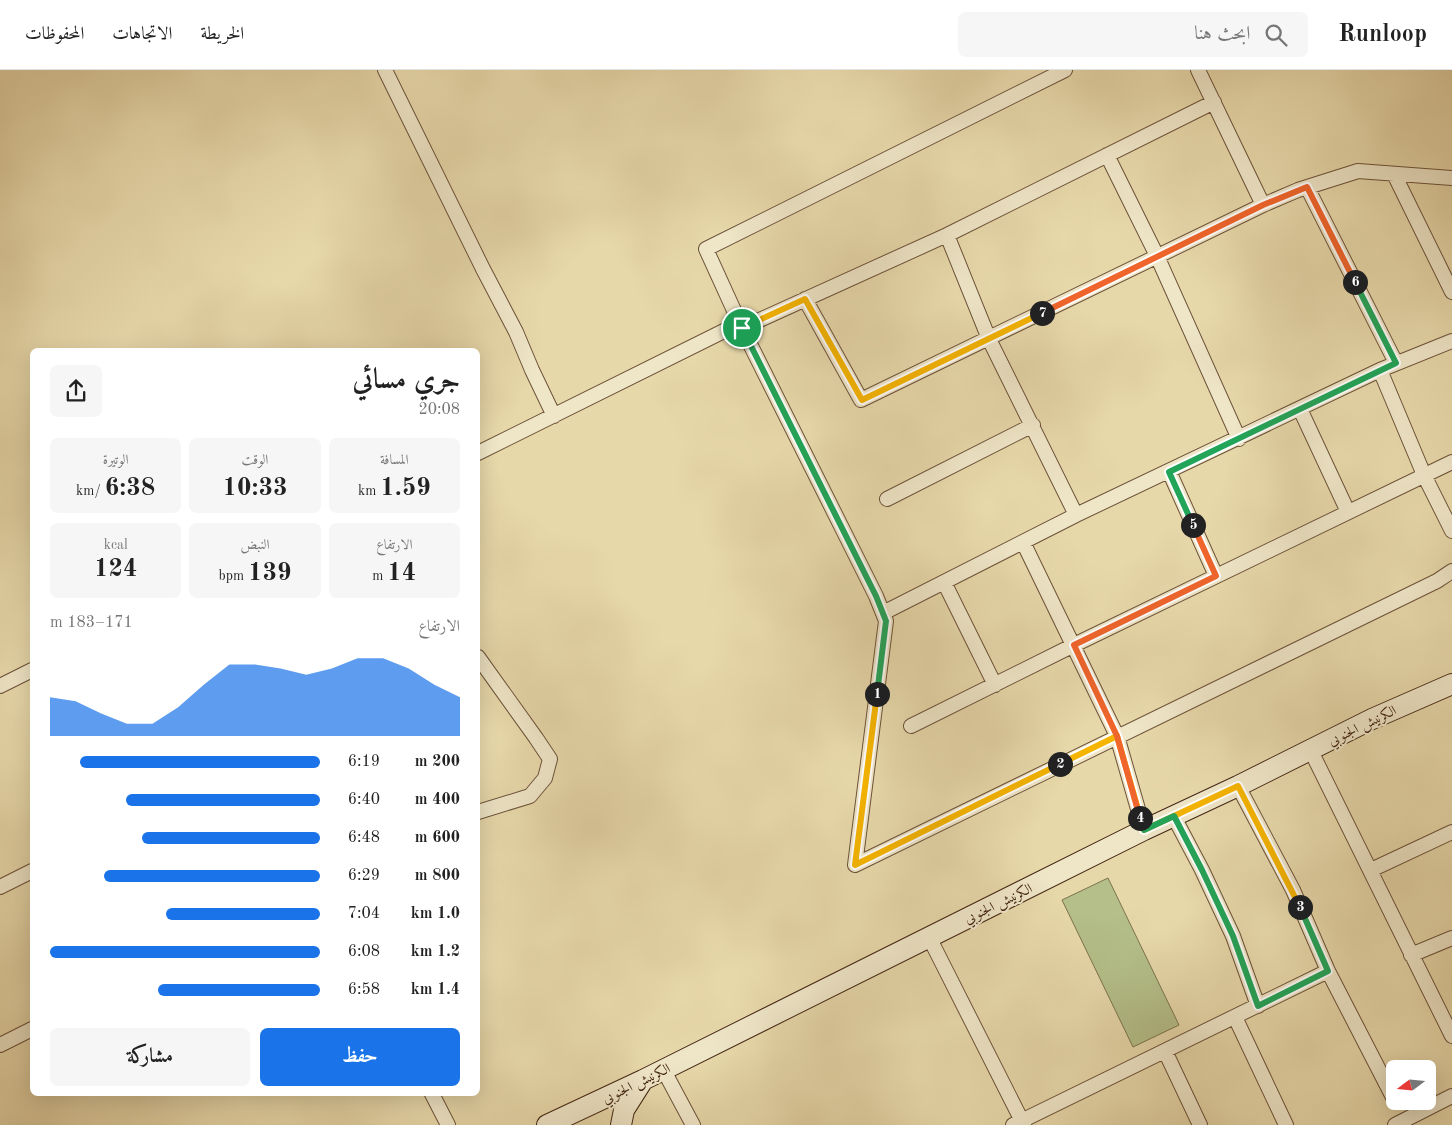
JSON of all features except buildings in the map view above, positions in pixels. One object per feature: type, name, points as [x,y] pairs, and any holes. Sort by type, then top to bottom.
[{"type":"main road","name":"الكرنيش الجنوبي","points":[[547,1125],[643,1080],[1144,830],[1372,720],[1452,684]]},
{"type":"main road","points":[[621,1125],[624,1110],[643,1080]]},
{"type":"street","points":[[385,70],[516,332],[554,416]]},
{"type":"street","points":[[1064,70],[706,249],[741,325],[872,587],[886,621],[855,865],[1428,585],[1452,571]]},
{"type":"street","points":[[1198,70],[1263,205]]},
{"type":"street","points":[[480,452],[741,325],[805,299],[947,235],[1214,102]]},
{"type":"street","points":[[1106,155],[1158,256],[1239,438]]},
{"type":"street","points":[[805,299],[862,400],[1263,205],[1307,187],[1358,171],[1452,178]]},
{"type":"street","points":[[1394,174],[1452,292]]},
{"type":"street","points":[[1307,187],[1396,363]]},
{"type":"street","points":[[947,235],[989,338],[1076,515]]},
{"type":"street","points":[[883,613],[1076,515],[1380,370],[1452,341]]},
{"type":"street","points":[[1380,370],[1424,475],[1452,531]]},
{"type":"street","points":[[1300,409],[1348,512]]},
{"type":"street","points":[[887,499],[1033,425]]},
{"type":"street","points":[[912,726],[1074,645],[1452,462]]},
{"type":"street","points":[[1169,472],[1216,576]]},
{"type":"street","points":[[1024,542],[1117,736],[1144,830]]},
{"type":"street","points":[[944,582],[995,684]]},
{"type":"street","points":[[480,659],[550,759],[545,778],[530,796],[480,811]]},
{"type":"street","points":[[0,686],[30,671]]},
{"type":"street","points":[[1311,751],[1452,1036]]},
{"type":"street","points":[[1238,786],[1293,890],[1328,971],[1386,1084]]},
{"type":"street","points":[[1174,816],[1233,936],[1258,1006]]},
{"type":"street","points":[[1371,870],[1452,832]]},
{"type":"street","points":[[0,887],[30,872]]},
{"type":"street","points":[[929,937],[1019,1124],[1328,971]]},
{"type":"street","points":[[1411,955],[1452,938]]},
{"type":"street","points":[[1235,1017],[1286,1125]]},
{"type":"street","points":[[0,1044],[30,1030]]},
{"type":"street","points":[[1165,1051],[1200,1125]]},
{"type":"street","points":[[663,1070],[693,1125]]},
{"type":"street","points":[[433,1096],[448,1125]]},
{"type":"street","points":[[1400,1110],[1406,1122],[1452,1096]]},
{"type":"green space","points":[[1108,878],[1179,1025],[1133,1047],[1062,900]]},
{"type":"route","points":[[742,328],[805,299],[862,400],[1263,205],[1307,187],[1396,363],[1169,472],[1216,576],[1074,645],[1117,736],[1130,783],[1144,830],[1174,816],[1233,936],[1258,1006],[1328,971],[1293,890],[1238,786],[1144,830],[1117,736],[855,865],[886,621],[876,596],[742,328]]}]
